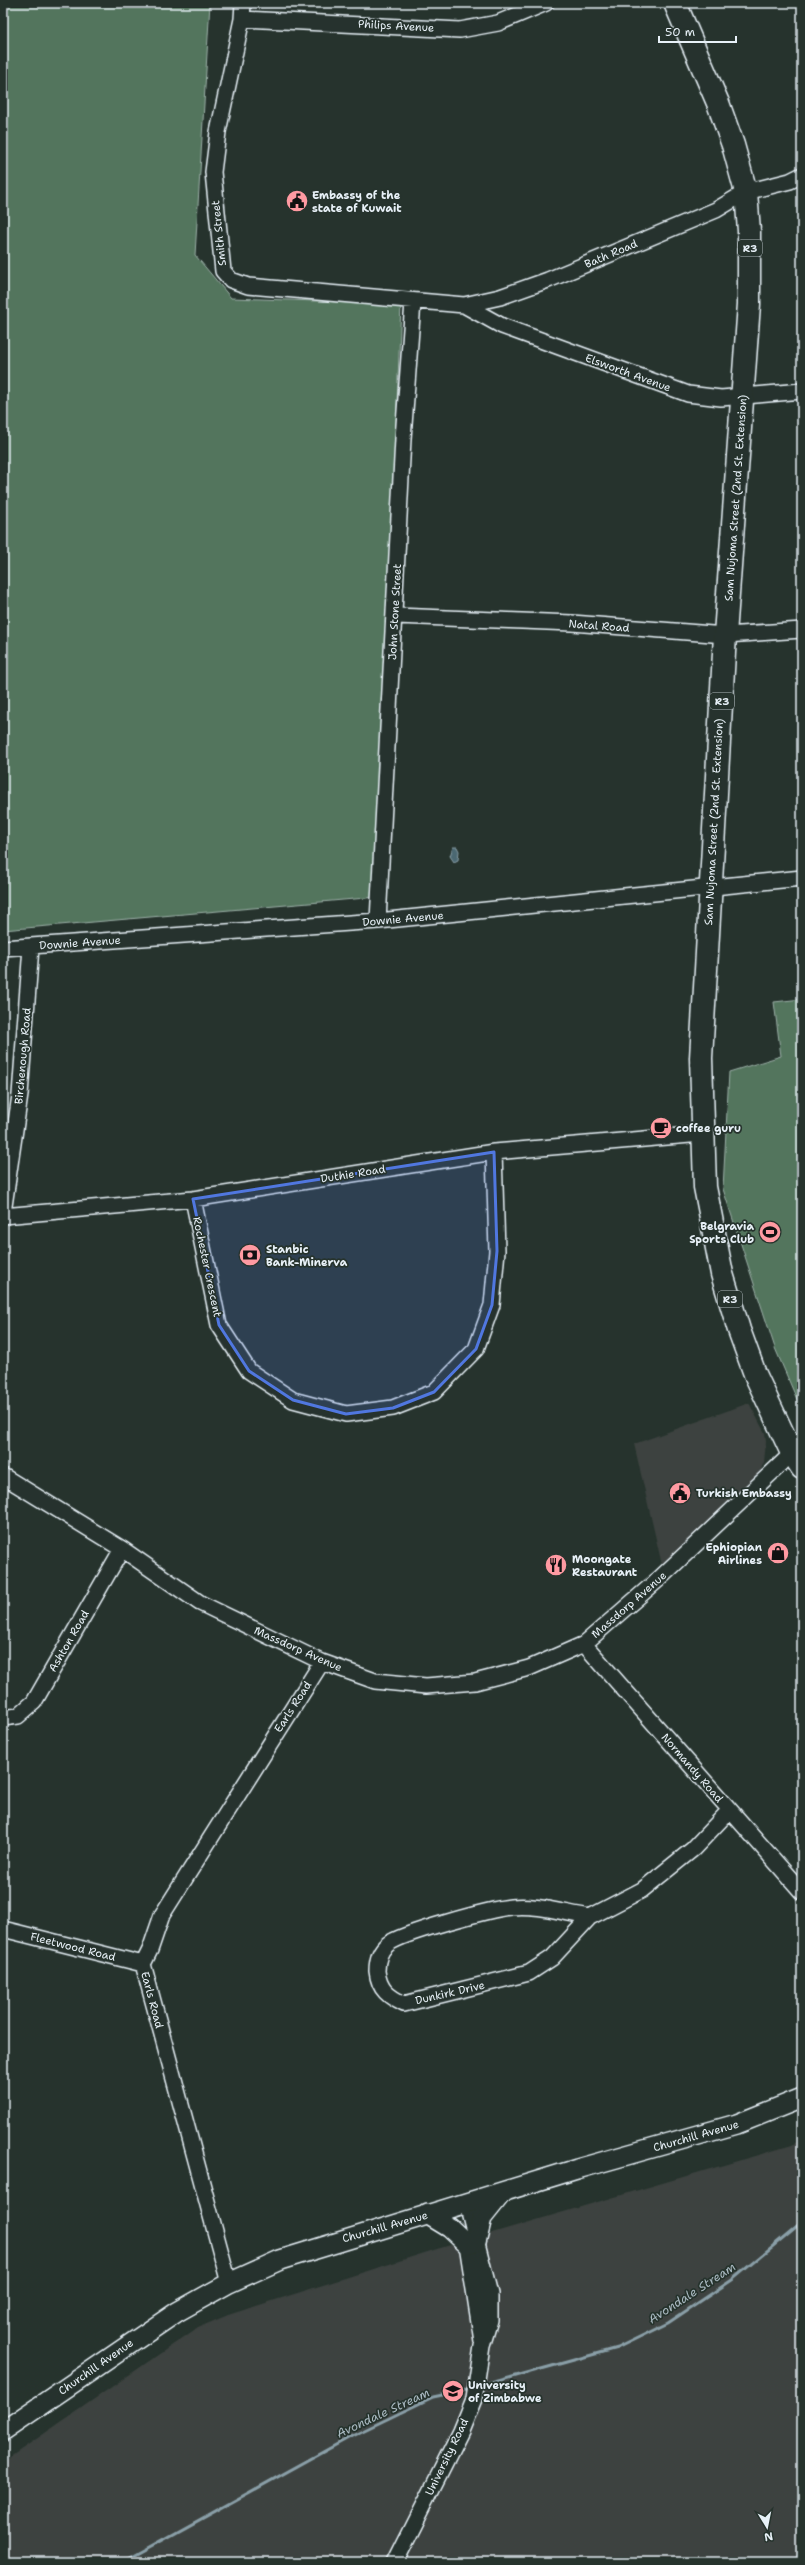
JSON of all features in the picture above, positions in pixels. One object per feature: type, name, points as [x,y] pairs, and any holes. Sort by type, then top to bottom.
[{"type":"highway","name":"Sam Nujoma Street (2nd St. Extension)","points":[[675,3],[718,103],[746,192],[750,271],[744,397],[725,635],[701,1058],[702,1134],[706,1187],[722,1274],[755,1374],[799,1455]]},
{"type":"main road","name":"Churchill Avenue","points":[[3,2431],[144,2333],[229,2283],[310,2249],[736,2124],[802,2098]]},
{"type":"main road","points":[[427,2214],[472,2243],[482,2218],[503,2192]]},
{"type":"street","name":"Smith Street","points":[[243,3],[242,19],[218,132],[213,172],[223,271],[232,280],[248,286],[413,302]]},
{"type":"street","name":"Philips Avenue","points":[[242,19],[460,30],[498,23],[546,3]]},
{"type":"street","name":"Bath Road","points":[[413,302],[464,305],[500,297],[548,280],[716,210],[746,192],[790,181],[802,175]]},
{"type":"street","name":"John Stone Street","points":[[378,921],[396,616],[403,439],[413,302]]},
{"type":"street","name":"Elsworth Avenue","points":[[464,305],[502,326],[660,385],[706,398],[744,397],[802,391]]},
{"type":"street","name":"Natal Road","points":[[396,616],[572,623],[725,635],[802,630]]},
{"type":"street","name":"Downie Avenue","points":[[3,948],[378,921],[710,889],[802,878]]},
{"type":"street","name":"Birchenough Road","points":[[3,1215],[20,1095],[31,946]]},
{"type":"street","name":"Duthie Road","points":[[3,1215],[193,1198],[494,1152],[702,1134]]},
{"type":"street","name":"Rochester Crescent","points":[[193,1198],[219,1325],[249,1371],[293,1400],[346,1414],[393,1408],[434,1392],[476,1349],[492,1304],[497,1251],[494,1152]]},
{"type":"street","name":"Massdorp Avenue","points":[[3,1476],[122,1549],[200,1603],[322,1662],[375,1681],[426,1686],[468,1683],[529,1668],[584,1644],[799,1455]]},
{"type":"street","name":"Ashton Road","points":[[3,1718],[18,1716],[34,1702],[122,1549]]},
{"type":"street","name":"Normandy Road","points":[[584,1644],[729,1811],[802,1892]]},
{"type":"street","name":"Earls Road","points":[[229,2283],[143,1964],[150,1950],[162,1915],[322,1662]]},
{"type":"street","name":"Dunkirk Drive","points":[[590,1917],[536,1907],[511,1907],[407,1934],[388,1944],[378,1957],[377,1972],[381,1986],[388,1997],[404,2004],[529,1973],[552,1958],[590,1917],[642,1890],[693,1849],[729,1811]]},
{"type":"street","name":"Fleetwood Road","points":[[3,1929],[143,1964]]},
{"type":"street","name":"University Road","points":[[395,2562],[461,2431],[474,2399],[482,2346],[472,2243],[462,2205]]},
{"type":"highlighted area","points":[[494,1152],[497,1251],[492,1305],[476,1349],[434,1392],[393,1408],[346,1414],[293,1400],[249,1371],[219,1325],[193,1199]]},
{"type":"shaded area","points":[[749,1403],[765,1433],[766,1442],[764,1462],[757,1479],[662,1565],[634,1444]]},
{"type":"shaded area","name":"University of Zimbabwe","points":[[802,2139],[802,2562],[3,2562],[3,2462],[197,2328],[228,2315],[437,2249],[792,2145]]},
{"type":"green space","points":[[3,3],[210,3],[195,255],[231,298],[401,304],[377,897],[3,930]]},
{"type":"green space","name":"Belgravia Sports Club","points":[[802,999],[802,1403],[799,1404],[775,1348],[723,1189],[729,1072],[781,1056],[774,1002]]},
{"type":"water","points":[[453,847],[457,847],[459,851],[458,860],[454,862],[450,856]]},
{"type":"waterway","name":"Avondale Stream","points":[[480,2386],[617,2348],[668,2323],[732,2280],[802,2222]]},
{"type":"waterway","name":"Avondale Stream","points":[[123,2562],[352,2436],[433,2397],[471,2389]]},
{"type":"place","name":"Embassy of the state of Kuwait","points":[[297,201]]},
{"type":"place","name":"coffee guru","points":[[661,1128]]},
{"type":"place","name":"Belgravia Sports Club","points":[[770,1232]]},
{"type":"place","name":"Stanbic Bank-Minerva","points":[[250,1255]]},
{"type":"place","name":"Turkish Embassy","points":[[680,1493]]},
{"type":"place","name":"Ephiopian Airlines","points":[[778,1553]]},
{"type":"place","name":"Moongate Restaurant","points":[[556,1565]]},
{"type":"place","name":"University of Zimbabwe","points":[[453,2391]]}]
